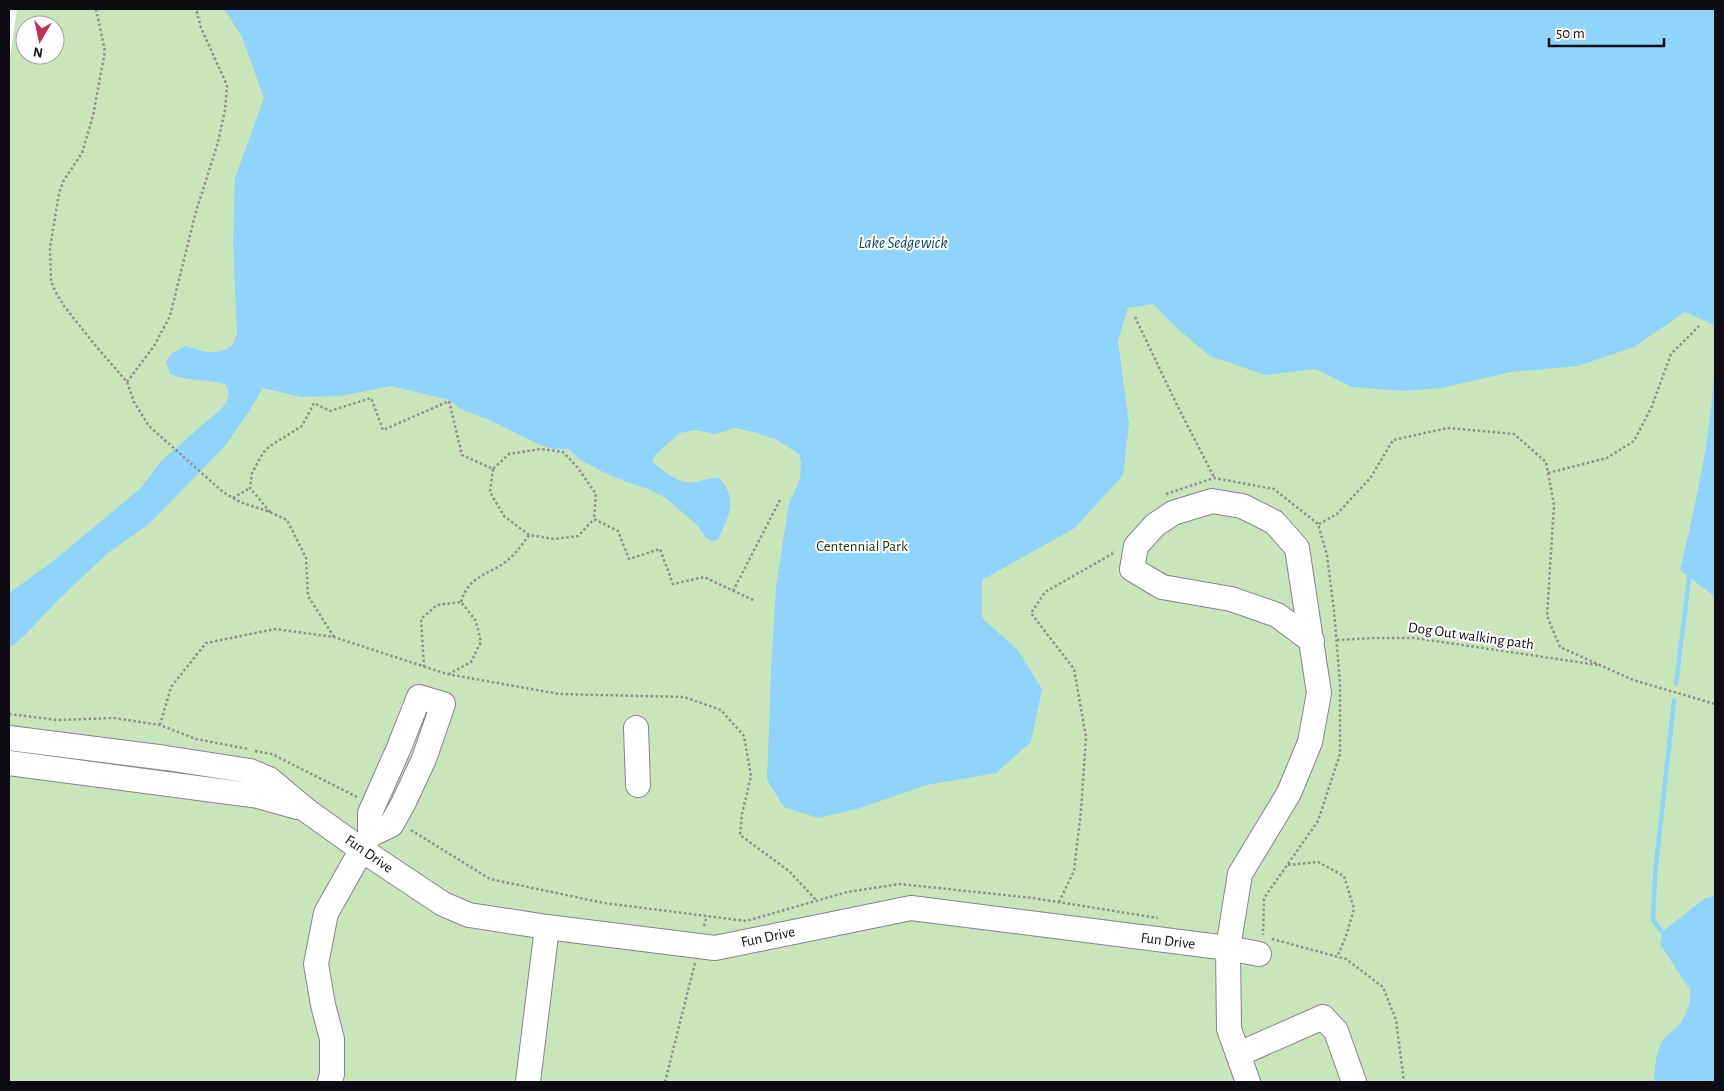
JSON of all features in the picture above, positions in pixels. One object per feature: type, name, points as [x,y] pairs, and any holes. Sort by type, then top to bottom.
[{"type":"lane","points":[[1248,1082],[1229,1029],[1229,939],[1240,874],[1289,792],[1310,742],[1319,693],[1312,641],[1297,548],[1274,522],[1242,506],[1212,501],[1173,513],[1155,525],[1136,546],[1132,570],[1162,587],[1232,599],[1277,615],[1312,641]]},
{"type":"lane","points":[[330,1082],[332,1074],[332,1039],[323,1005],[316,964],[326,913],[366,842],[370,813],[419,697],[443,704],[424,759],[391,825],[366,842]]},
{"type":"lane","points":[[636,728],[638,786]]},
{"type":"lane","name":"Fun Drive","points":[[9,738],[250,771],[269,778],[306,810]]},
{"type":"lane","points":[[398,750],[424,759]]},
{"type":"lane","name":"Fun Drive","points":[[9,763],[258,796],[306,810],[366,842],[443,904],[469,915],[547,927],[716,948],[911,908],[1265,943]]},
{"type":"lane","points":[[528,1082],[547,927]]},
{"type":"lane","points":[[1238,1054],[1323,1017],[1336,1031],[1354,1082]]},
{"type":"path","points":[[96,9],[105,51],[93,116],[82,153],[64,180],[59,193],[50,248],[51,281],[64,306],[127,382],[134,402],[149,426],[210,482],[233,498],[287,520],[306,558],[308,596],[334,636]]},
{"type":"path","points":[[127,382],[154,346],[170,316],[195,215],[218,142],[225,110],[227,85],[200,28],[196,9]]},
{"type":"path","points":[[1135,317],[1214,478]]},
{"type":"path","points":[[1548,473],[1607,458],[1634,441],[1652,406],[1671,354],[1699,326]]},
{"type":"path","points":[[270,512],[250,488],[252,473],[263,453],[270,446],[302,426],[314,403],[330,411],[371,398],[383,430],[449,401],[462,455],[493,469]]},
{"type":"path","points":[[1318,524],[1336,514],[1370,477],[1393,440],[1448,428],[1514,434],[1546,462],[1554,505],[1547,616],[1560,647],[1633,680],[1715,704]]},
{"type":"path","points":[[541,449],[562,452],[578,468],[596,494],[594,519],[578,536],[554,539],[530,535],[504,516],[490,492],[493,469],[509,454],[541,449]]},
{"type":"path","points":[[1161,497],[1168,492],[1214,478],[1274,489],[1318,524],[1327,555],[1340,683],[1340,754],[1318,821],[1264,898],[1265,943]]},
{"type":"path","points":[[233,498],[250,488]]},
{"type":"path","points":[[733,590],[780,500]]},
{"type":"path","points":[[594,519],[618,531],[629,559],[660,549],[673,584],[704,577],[755,600]]},
{"type":"path","points":[[460,602],[464,591],[478,578],[509,560],[530,535]]},
{"type":"path","points":[[1059,902],[1074,871],[1082,811],[1086,738],[1074,669],[1031,613],[1045,592],[1112,554],[1116,547]]},
{"type":"path","points":[[424,666],[421,619],[437,605],[460,602]]},
{"type":"path","points":[[448,674],[471,662],[481,642],[476,621],[460,602]]},
{"type":"path","points":[[160,725],[171,687],[206,643],[275,629],[334,636],[448,674],[559,694],[684,697],[722,710],[744,736],[751,776],[742,814],[740,835],[789,871],[817,901]]},
{"type":"path","name":"Dog Out walking path","points":[[1337,640],[1415,638],[1601,665]]},
{"type":"path","points":[[9,714],[58,720],[114,718],[160,725],[196,739],[272,754],[373,806]]},
{"type":"path","points":[[394,819],[490,879],[604,903],[746,921],[847,892],[900,884],[1059,902],[1163,919]]},
{"type":"path","points":[[1288,865],[1318,862],[1344,876],[1354,909],[1337,957]]},
{"type":"path","points":[[665,1082],[707,916]]},
{"type":"path","points":[[1229,939],[1265,943],[1346,959],[1383,987],[1396,1020],[1404,1082]]},
{"type":"green space","name":"Centennial Park","points":[[17,9],[1715,9],[1715,1082],[9,1082],[9,64],[15,23],[15,65],[65,65],[65,15],[16,15]]},
{"type":"water","name":"Lake Sedgewick","points":[[224,9],[1715,9],[1715,597],[1680,570],[1706,448],[1713,387],[1714,325],[1685,312],[1634,347],[1578,366],[1512,372],[1441,388],[1403,391],[1352,387],[1315,369],[1265,375],[1210,356],[1178,329],[1153,304],[1128,308],[1118,341],[1129,424],[1123,475],[1075,528],[982,580],[982,618],[1017,649],[1042,689],[1031,742],[996,773],[927,785],[857,809],[818,818],[784,807],[767,780],[771,671],[776,587],[789,503],[800,479],[801,462],[799,454],[777,440],[735,428],[715,434],[695,430],[680,433],[655,455],[652,462],[683,481],[695,482],[719,478],[729,494],[731,502],[728,516],[718,540],[712,541],[706,538],[697,525],[667,499],[646,488],[603,472],[579,459],[569,449],[554,449],[540,445],[489,420],[461,409],[449,400],[391,386],[341,396],[301,397],[263,388],[225,446],[149,524],[108,553],[58,600],[28,632],[9,647],[9,593],[52,562],[141,488],[160,462],[223,407],[228,399],[226,385],[170,374],[166,362],[172,353],[185,346],[209,352],[226,349],[232,346],[237,333],[233,243],[235,178],[264,98],[242,37]]},
{"type":"water","points":[[1715,895],[1715,1082],[1654,1082],[1660,1045],[1683,1019],[1689,1004],[1690,994],[1690,990],[1660,944],[1662,932],[1704,899]]},
{"type":"waterway","points":[[1676,684],[1690,571]]},
{"type":"waterway","points":[[1662,932],[1653,920],[1655,875],[1674,700]]}]
